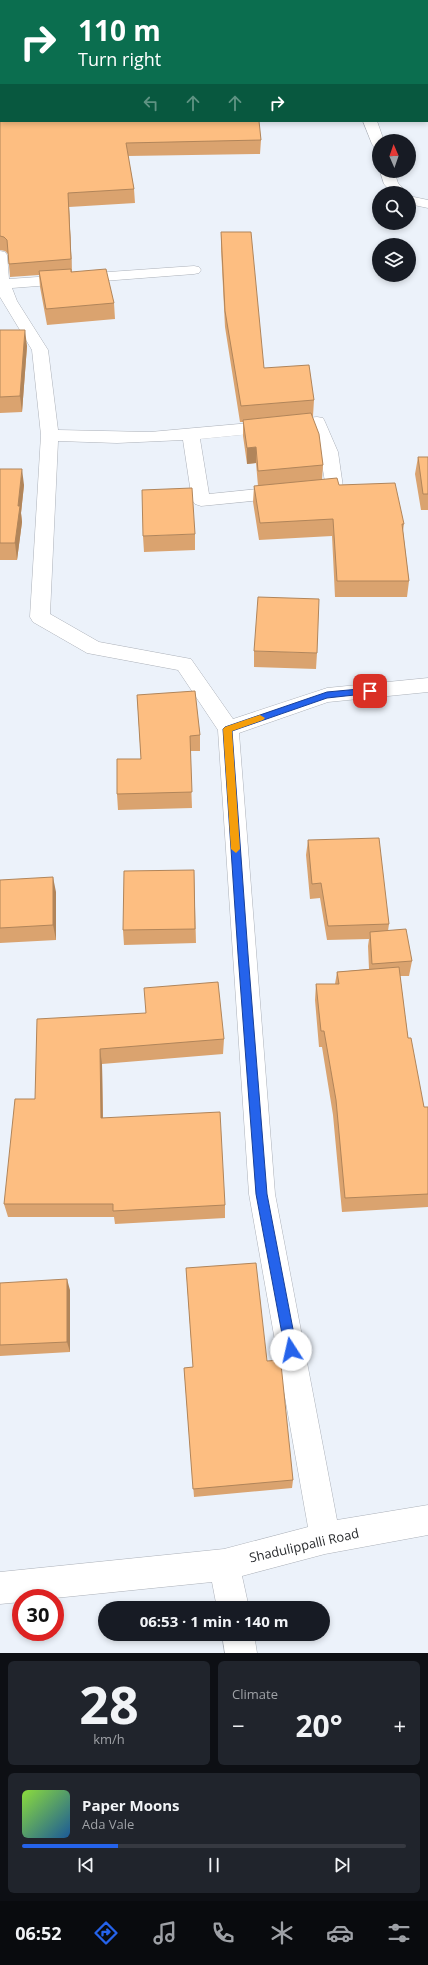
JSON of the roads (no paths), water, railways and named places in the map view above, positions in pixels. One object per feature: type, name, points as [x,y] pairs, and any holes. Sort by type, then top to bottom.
[{"type":"street","points":[[370,122],[375,134]]},
{"type":"street","points":[[416,201],[428,204]]},
{"type":"street","points":[[0,255],[4,284],[9,301],[40,350],[50,435],[40,617],[94,648],[184,664],[228,729],[243,954],[262,1194],[325,1538]]},
{"type":"street","points":[[4,284],[194,270]]},
{"type":"street","points":[[50,435],[76,437],[191,434],[317,422],[329,452],[334,488],[201,500],[191,434]]},
{"type":"street","points":[[228,729],[327,695],[428,685]]},
{"type":"street","name":"Shadulippalli Road","points":[[0,1588],[224,1565],[325,1538],[428,1520]]},
{"type":"street","points":[[224,1565],[231,1601]]},
{"type":"street","points":[[239,1641],[241,1653]]}]
